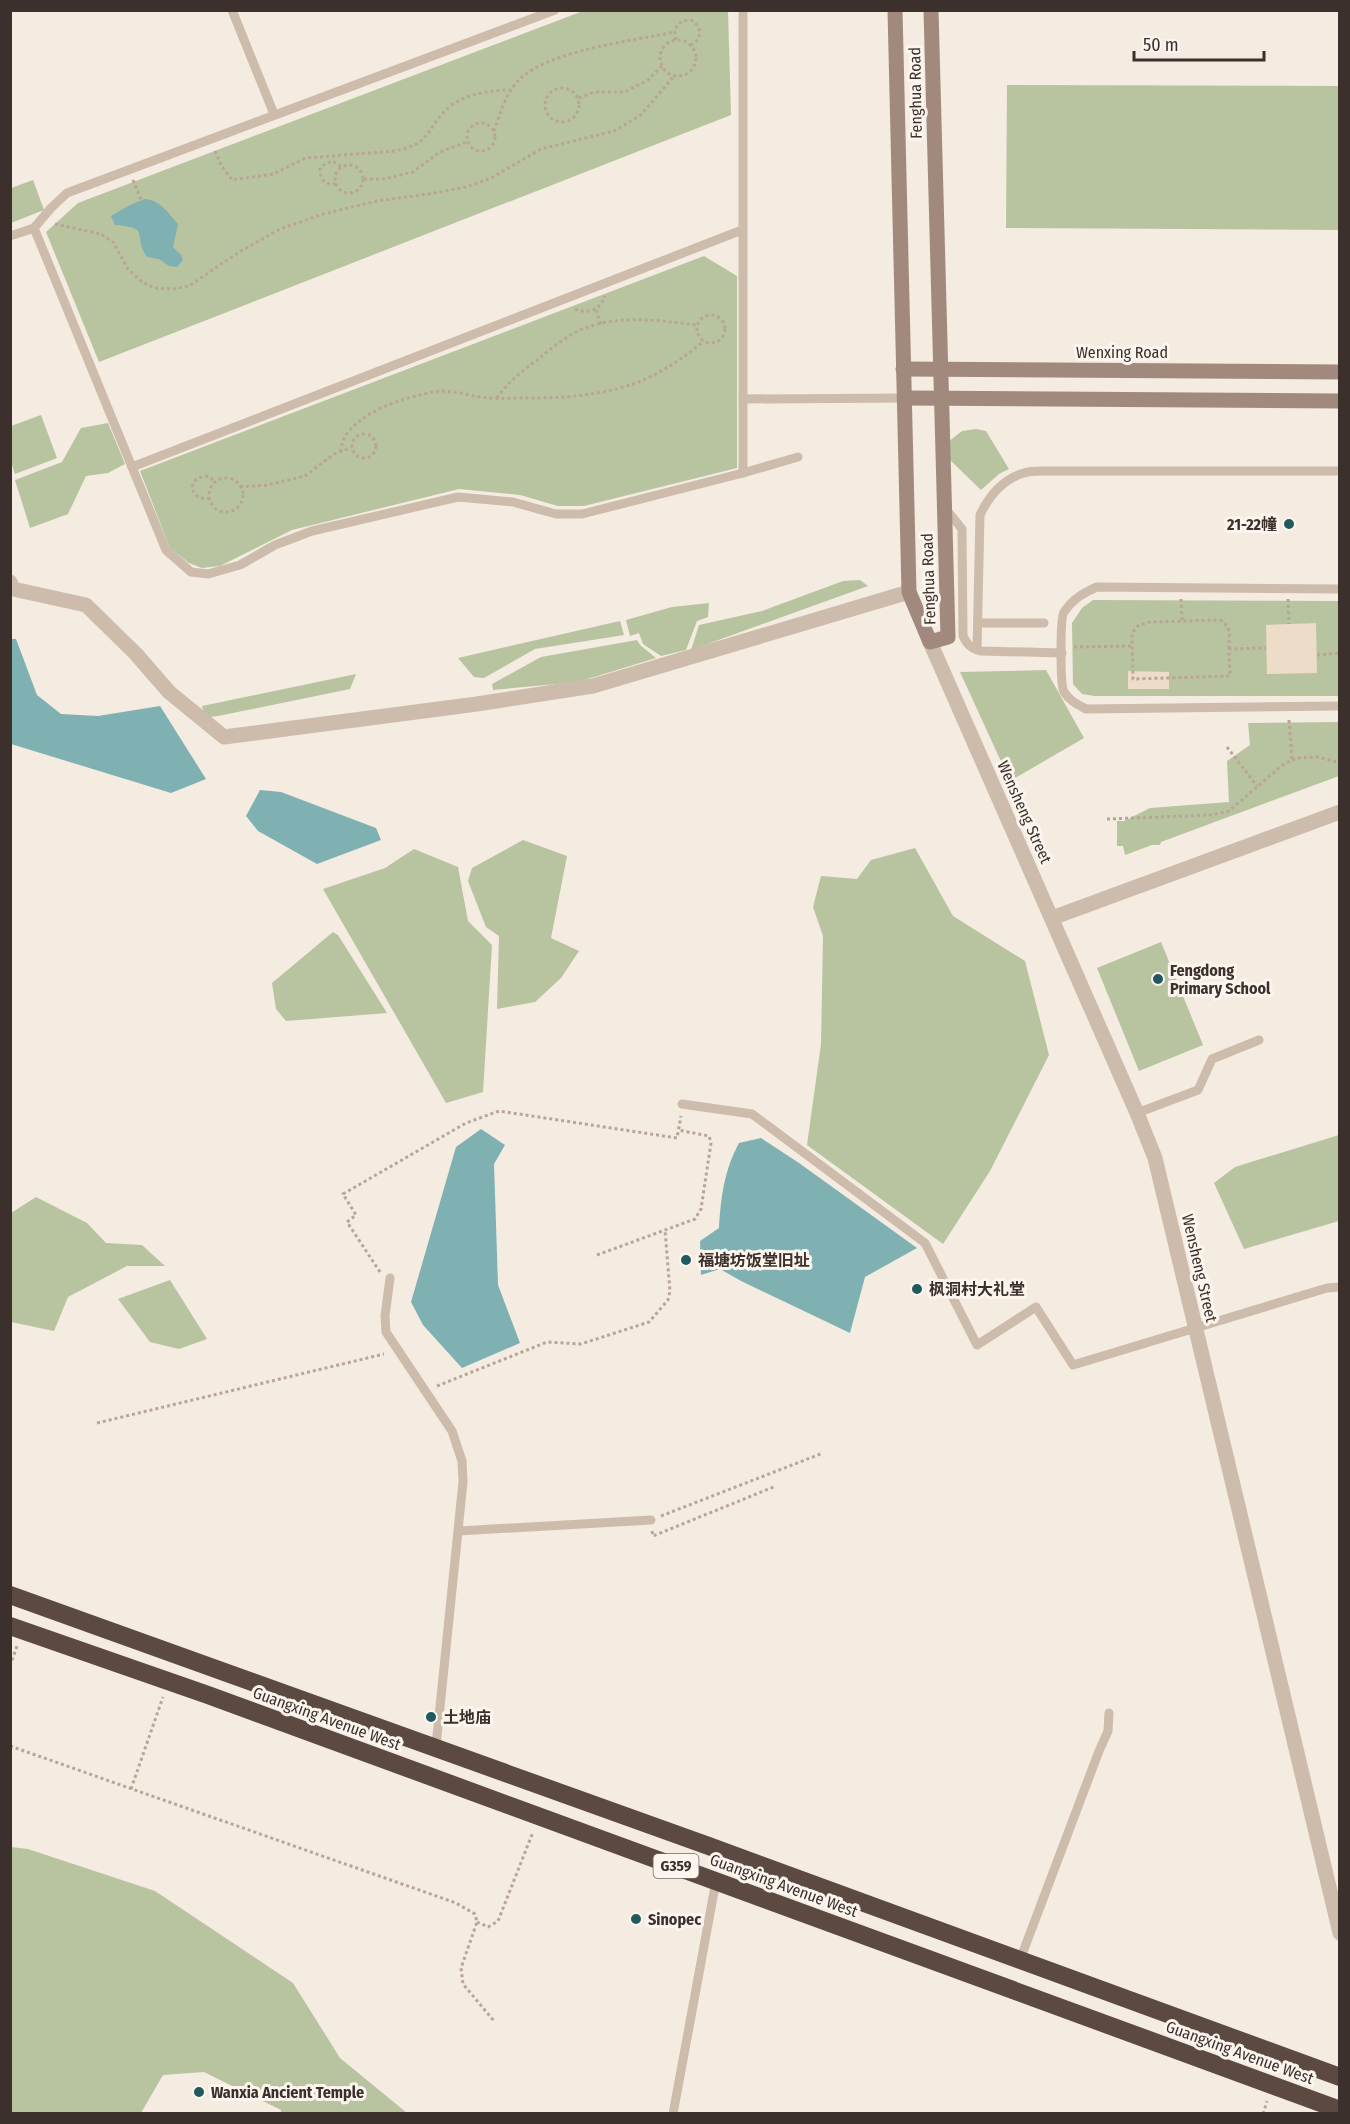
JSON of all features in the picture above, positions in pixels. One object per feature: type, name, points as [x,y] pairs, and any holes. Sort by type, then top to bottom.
[{"type":"highway","name":"Guangxing Avenue West","points":[[10,1595],[436,1746],[1340,2077]]},
{"type":"highway","name":"Guangxing Avenue West","points":[[10,1626],[169,1681],[1340,2110]]},
{"type":"street","name":"Fenghua Road","points":[[895,10],[909,592],[930,642],[948,637],[931,10]]},
{"type":"street","name":"Wenxing Road","points":[[903,369],[1340,372]]},
{"type":"street","points":[[905,398],[1340,401]]},
{"type":"street","points":[[10,582],[13,590],[86,605],[136,654],[170,692],[224,736],[477,704],[593,686],[818,617],[909,592]]},
{"type":"street","name":"Wensheng Street","points":[[930,642],[1137,1113],[1159,1171],[1340,1933]]},
{"type":"street","points":[[1052,918],[1340,812]]},
{"type":"lane","points":[[232,10],[274,114]]},
{"type":"lane","points":[[10,236],[34,228],[67,193],[555,10]]},
{"type":"lane","points":[[743,10],[743,473]]},
{"type":"lane","points":[[34,228],[166,550],[191,572],[208,574],[240,565],[275,545],[312,531],[459,497],[513,502],[556,514],[582,514],[798,457]]},
{"type":"lane","points":[[132,467],[742,231]]},
{"type":"lane","points":[[743,399],[905,398]]},
{"type":"lane","points":[[977,650],[980,515],[987,500],[1004,483],[1024,472],[1340,471]]},
{"type":"lane","points":[[944,506],[962,529],[963,636],[967,644],[977,650],[1062,650]]},
{"type":"lane","points":[[1340,589],[1097,587],[1078,596],[1062,614],[1062,690],[1073,702],[1086,709],[1340,706]]},
{"type":"lane","points":[[978,623],[1044,623]]},
{"type":"lane","points":[[1137,1113],[1198,1090],[1212,1059],[1259,1040]]},
{"type":"lane","points":[[682,1104],[752,1114],[925,1243],[977,1345],[1036,1307],[1073,1365],[1328,1288],[1340,1287]]},
{"type":"lane","points":[[389,1282],[385,1316],[386,1332],[452,1431],[462,1461],[463,1482],[436,1746]]},
{"type":"lane","points":[[458,1531],[651,1520]]},
{"type":"lane","points":[[1020,1959],[1108,1731],[1109,1713]]},
{"type":"lane","points":[[673,2114],[716,1881]]},
{"type":"path","points":[[677,40],[674,32],[676,26],[685,20],[696,23],[700,33],[698,39],[691,45]]},
{"type":"path","points":[[467,142],[475,150],[486,150],[494,142],[494,132],[512,90],[519,79],[537,66],[585,51],[674,32]]},
{"type":"path","points":[[677,40],[691,45],[695,50],[695,64],[686,74],[675,75],[666,71],[662,66],[661,52],[665,46],[677,40]]},
{"type":"path","points":[[579,98],[594,92],[625,92],[648,80],[662,66]]},
{"type":"path","points":[[55,224],[101,234],[113,242],[128,269],[142,282],[154,288],[173,289],[189,286],[239,252],[280,229],[323,214],[377,201],[429,195],[466,187],[492,178],[541,149],[614,131],[641,115],[675,75]]},
{"type":"path","points":[[556,88],[569,89],[579,98],[578,112],[569,121],[555,121],[546,111],[546,98],[556,88]]},
{"type":"path","points":[[215,150],[221,165],[232,180],[273,174],[306,158],[406,149],[423,140],[446,110],[460,101],[484,92],[512,90]]},
{"type":"path","points":[[467,142],[468,131],[476,123],[487,124],[494,132]]},
{"type":"path","points":[[364,179],[384,179],[413,172],[440,152],[467,142]]},
{"type":"path","points":[[336,184],[326,183],[322,179],[320,169],[332,161],[342,167]]},
{"type":"path","points":[[351,165],[361,170],[364,179],[362,186],[353,193],[342,192],[336,184],[337,172],[342,167],[351,165]]},
{"type":"path","points":[[129,170],[141,200]]},
{"type":"path","points":[[596,310],[601,324]]},
{"type":"path","points":[[705,316],[717,316],[724,326],[721,338],[716,341],[704,341],[699,337],[697,325],[705,316]]},
{"type":"path","points":[[497,398],[529,366],[559,342],[590,326],[612,321],[656,320],[697,325]]},
{"type":"path","points":[[341,452],[345,435],[374,411],[398,400],[437,391],[497,398],[572,397],[606,392],[647,379],[675,365],[704,341]]},
{"type":"path","points":[[360,434],[371,435],[377,444],[376,450],[369,458],[357,457],[351,448],[352,442],[360,434]]},
{"type":"path","points":[[240,487],[267,485],[305,476],[334,454],[351,448]]},
{"type":"path","points":[[210,498],[202,499],[194,494],[193,483],[196,479],[206,476],[214,483]]},
{"type":"path","points":[[226,478],[238,482],[243,494],[242,501],[233,510],[227,511],[215,507],[210,498],[214,483],[226,478]]},
{"type":"path","points":[[1180,588],[1182,621]]},
{"type":"path","points":[[1288,589],[1289,624]]},
{"type":"path","points":[[1220,620],[1227,624],[1230,676],[1133,679],[1132,646],[1132,633],[1139,625],[1150,622],[1220,620]]},
{"type":"path","points":[[1062,650],[1132,646]]},
{"type":"path","points":[[1229,649],[1266,648]]},
{"type":"path","points":[[1317,655],[1340,653]]},
{"type":"path","points":[[1288,707],[1292,760]]},
{"type":"path","points":[[1227,747],[1257,786]]},
{"type":"path","points":[[1107,819],[1212,814],[1229,811],[1285,763],[1298,758],[1318,757],[1340,763]]},
{"type":"path","points":[[389,1282],[347,1222],[356,1215],[343,1194],[466,1124],[499,1111],[677,1138],[682,1104]]},
{"type":"path","points":[[597,1255],[695,1220],[701,1209],[711,1143],[709,1136],[678,1130]]},
{"type":"path","points":[[426,1392],[440,1384],[547,1342],[581,1344],[649,1322],[668,1300],[670,1291],[665,1230]]},
{"type":"path","points":[[97,1423],[398,1350]]},
{"type":"path","points":[[776,1486],[652,1536],[651,1520],[823,1453]]},
{"type":"path","points":[[132,1789],[169,1681]]},
{"type":"path","points":[[10,1746],[456,1903],[475,1914],[477,1922],[461,1968],[463,1984],[494,2022]]},
{"type":"path","points":[[477,1922],[488,1927],[498,1921],[539,1816]]},
{"type":"green space","points":[[583,11],[728,11],[731,115],[99,362],[46,232],[78,203]]},
{"type":"green space","points":[[1007,85],[1339,86],[1339,230],[1006,228]]},
{"type":"green space","points":[[33,180],[44,210],[11,223],[11,188]]},
{"type":"green space","points":[[704,256],[737,276],[737,468],[584,506],[558,506],[520,495],[459,489],[292,530],[220,566],[202,568],[189,563],[170,548],[140,471]]},
{"type":"green space","points":[[41,415],[57,458],[15,474],[11,462],[11,426]]},
{"type":"green space","points":[[108,423],[125,464],[108,473],[86,476],[68,514],[30,528],[15,480],[62,462],[81,428]]},
{"type":"green space","points":[[976,429],[986,431],[1009,469],[999,474],[981,490],[948,458],[948,442],[962,431]]},
{"type":"green space","points":[[860,580],[868,586],[691,650],[699,625],[762,611],[843,581]]},
{"type":"green space","points":[[1093,600],[1339,601],[1339,696],[1095,696],[1082,694],[1073,684],[1072,623],[1082,608]]},
{"type":"green space","points":[[709,603],[708,617],[697,621],[686,650],[661,656],[643,644],[639,633],[630,636],[626,620],[672,607]]},
{"type":"green space","points":[[620,621],[624,635],[535,649],[484,678],[474,677],[458,658]]},
{"type":"green space","points":[[637,640],[656,658],[578,682],[493,690],[492,684],[541,657]]},
{"type":"green space","points":[[1046,670],[1084,738],[1010,781],[960,672]]},
{"type":"green space","points":[[356,674],[350,689],[210,717],[204,714],[202,706]]},
{"type":"green space","points":[[1339,722],[1339,776],[1161,842],[1160,845],[1152,845],[1125,855],[1123,846],[1117,846],[1117,821],[1124,821],[1150,808],[1229,802],[1227,761],[1250,745],[1248,723]]},
{"type":"green space","points":[[523,840],[567,856],[551,938],[579,951],[561,978],[535,1002],[497,1009],[499,936],[486,927],[468,881],[472,868]]},
{"type":"green space","points":[[915,848],[953,916],[1025,961],[1049,1055],[990,1171],[943,1244],[807,1145],[821,1044],[823,936],[813,907],[821,876],[857,879],[871,860]]},
{"type":"green space","points":[[414,849],[458,867],[468,921],[492,945],[483,1092],[446,1103],[323,889],[385,868]]},
{"type":"green space","points":[[333,932],[338,935],[387,1013],[286,1021],[276,1009],[272,983]]},
{"type":"green space","points":[[1161,942],[1203,1045],[1139,1071],[1097,968]]},
{"type":"green space","points":[[1339,1135],[1339,1221],[1244,1249],[1214,1183],[1235,1167]]},
{"type":"green space","points":[[36,1197],[87,1223],[106,1243],[142,1245],[165,1266],[127,1266],[68,1297],[54,1331],[11,1322],[11,1213]]},
{"type":"green space","points":[[170,1280],[207,1339],[179,1349],[150,1342],[118,1299]]},
{"type":"green space","points":[[11,1847],[28,1849],[155,1891],[293,1983],[340,2058],[407,2113],[281,2113],[281,2110],[204,2072],[163,2075],[141,2113],[11,2113]]},
{"type":"shaded area","points":[[1316,623],[1317,673],[1267,674],[1266,625]]},
{"type":"shaded area","points":[[1128,671],[1169,672],[1169,689],[1128,689]]},
{"type":"water","points":[[145,199],[160,205],[178,224],[173,247],[183,260],[177,267],[169,266],[159,259],[147,257],[137,230],[115,225],[111,216]]},
{"type":"water","points":[[11,639],[16,639],[37,695],[61,714],[98,716],[160,706],[206,779],[171,793],[11,744]]},
{"type":"water","points":[[260,790],[281,792],[376,828],[381,840],[317,864],[258,831],[246,816]]},
{"type":"water","points":[[481,1129],[505,1145],[494,1164],[498,1285],[520,1343],[462,1368],[423,1325],[411,1302],[456,1147]]},
{"type":"water","points":[[761,1138],[917,1248],[865,1277],[850,1333],[720,1269],[701,1275],[700,1241],[719,1228],[724,1184],[734,1153],[739,1143]]},
{"type":"place","name":"21-22幢","points":[[1289,524]]},
{"type":"place","name":"Fengdong Primary School","points":[[1158,979]]},
{"type":"place","name":"福塘坊饭堂旧址","points":[[686,1260]]},
{"type":"place","name":"枫洞村大礼堂","points":[[917,1289]]},
{"type":"place","name":"土地庙","points":[[431,1717]]},
{"type":"place","name":"Sinopec","points":[[636,1919]]},
{"type":"place","name":"Wanxia Ancient Temple","points":[[199,2092]]}]
